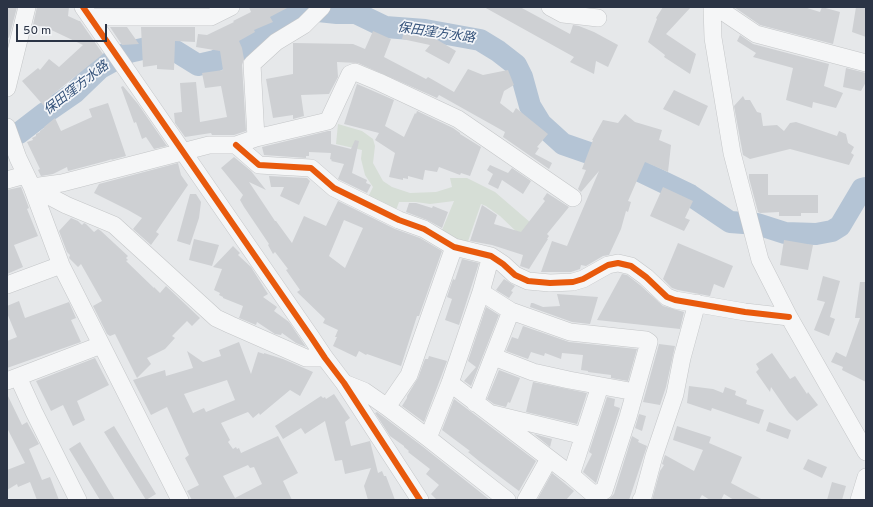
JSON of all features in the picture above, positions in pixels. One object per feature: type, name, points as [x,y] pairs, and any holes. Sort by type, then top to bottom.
[{"type":"street","points":[[7,85],[27,7]]},
{"type":"street","points":[[86,12],[211,17],[231,7]]},
{"type":"street","points":[[256,138],[252,64],[276,42],[304,25],[322,7]]},
{"type":"street","points":[[550,7],[564,14],[598,18]]},
{"type":"street","points":[[712,7],[713,38],[732,153],[760,260],[789,317],[866,452]]},
{"type":"street","points":[[716,7],[756,34],[866,63]]},
{"type":"street","points":[[86,12],[344,384],[420,500]]},
{"type":"street","points":[[7,180],[62,183],[209,145],[236,145],[256,138],[328,121],[350,74],[355,72],[458,119],[573,198]]},
{"type":"street","points":[[7,127],[61,265],[180,500]]},
{"type":"street","points":[[236,145],[259,165],[311,168],[334,188],[399,220],[424,229],[454,247],[491,256],[528,281],[550,283],[573,282],[583,279],[608,265],[618,263],[631,266],[646,277],[667,297],[676,300],[744,312],[789,317]]},
{"type":"street","points":[[28,181],[66,205],[114,225],[216,318],[306,358],[325,358]]},
{"type":"street","points":[[387,407],[409,375],[454,247]]},
{"type":"street","points":[[428,438],[450,383],[481,292],[491,256]]},
{"type":"street","points":[[7,285],[61,265]]},
{"type":"street","points":[[450,383],[549,459],[571,474],[593,494],[604,490],[615,459],[649,342],[646,340],[570,332],[512,311],[481,292]]},
{"type":"street","points":[[641,500],[674,394],[697,303]]},
{"type":"street","points":[[475,403],[512,311]]},
{"type":"street","points":[[78,500],[34,412],[12,379],[101,345]]},
{"type":"street","points":[[494,357],[533,372],[635,392]]},
{"type":"street","points":[[344,384],[364,391],[387,407],[507,500]]},
{"type":"street","points":[[571,474],[600,386]]},
{"type":"street","points":[[490,414],[497,414],[584,436]]},
{"type":"street","points":[[526,500],[549,459]]},
{"type":"street","points":[[859,500],[866,477]]},
{"type":"shaded area","points":[[338,124],[362,131],[373,139],[375,146],[373,163],[383,181],[392,187],[410,193],[436,192],[452,187],[450,178],[467,178],[495,192],[531,223],[521,236],[500,216],[481,204],[466,247],[440,235],[454,201],[430,204],[399,202],[395,213],[367,199],[373,187],[365,175],[361,159],[362,150],[336,144]]},
{"type":"building","points":[[7,7],[17,7],[9,38],[7,37]]},
{"type":"building","points":[[37,7],[69,7],[68,16],[80,21],[103,54],[51,96],[53,98],[44,106],[22,81],[38,68],[40,70],[49,59],[59,67],[83,45],[45,27],[33,25]]},
{"type":"building","points":[[249,7],[289,7],[270,17],[273,22],[254,30],[255,32],[239,41],[244,59],[242,65],[246,131],[234,135],[212,135],[211,133],[185,137],[175,123],[174,113],[182,112],[180,83],[196,82],[200,122],[227,117],[221,86],[205,88],[202,73],[223,70],[220,51],[196,47],[198,34],[207,35],[234,22],[233,21],[251,12]]},
{"type":"building","points":[[484,7],[520,7],[570,34],[573,25],[579,26],[618,45],[608,67],[596,61],[594,74],[570,62],[574,57]]},
{"type":"building","points":[[663,7],[691,7],[666,34],[696,54],[690,74],[664,57],[665,55],[648,42],[657,19],[656,18]]},
{"type":"building","points":[[734,7],[804,7],[820,12],[822,7],[840,12],[833,44],[760,25]]},
{"type":"building","points":[[856,7],[866,7],[866,37],[852,32]]},
{"type":"building","points":[[110,27],[127,27],[139,44],[122,45]]},
{"type":"building","points":[[141,27],[195,27],[195,42],[175,41],[174,70],[157,69],[157,65],[143,67]]},
{"type":"building","points":[[373,31],[391,39],[384,57],[426,79],[428,77],[454,92],[468,69],[483,75],[508,70],[514,85],[504,91],[500,103],[513,113],[516,108],[548,134],[537,147],[539,148],[535,154],[552,163],[549,169],[503,137],[505,132],[439,95],[437,98],[358,63],[337,62],[338,77],[329,94],[301,95],[304,116],[293,119],[293,115],[273,118],[266,79],[293,74],[293,43],[353,44],[365,49]]},
{"type":"building","points":[[404,31],[431,36],[456,51],[449,64],[425,51],[430,45],[402,39]]},
{"type":"building","points":[[740,35],[753,44],[829,64],[824,86],[843,93],[836,108],[813,102],[812,108],[786,100],[793,68],[753,57],[756,53],[737,41]]},
{"type":"building","points":[[846,68],[866,73],[866,82],[861,91],[843,87]]},
{"type":"building","points":[[357,84],[394,100],[385,126],[404,137],[417,111],[453,128],[481,147],[470,176],[461,173],[460,175],[439,167],[437,172],[425,170],[423,180],[408,176],[408,179],[403,178],[403,180],[389,177],[395,153],[375,140],[379,133],[344,124]]},
{"type":"building","points":[[123,86],[138,104],[167,146],[154,149],[146,137],[142,139],[136,122],[134,123],[121,87]]},
{"type":"building","points":[[674,90],[708,106],[699,126],[663,109]]},
{"type":"building","points":[[743,96],[745,100],[750,100],[757,112],[761,113],[763,126],[777,125],[784,131],[790,123],[796,122],[837,136],[839,131],[846,134],[848,143],[854,147],[851,153],[854,155],[849,165],[790,149],[750,159],[743,155],[734,106]]},
{"type":"building","points":[[108,103],[126,156],[68,171],[67,167],[53,174],[41,176],[38,170],[40,169],[27,142],[33,140],[32,138],[36,136],[36,134],[55,118],[61,131],[92,117],[89,109]]},
{"type":"building","points":[[625,114],[635,122],[662,130],[659,140],[671,145],[668,172],[645,162],[628,201],[631,202],[628,212],[626,211],[621,229],[609,255],[603,256],[586,266],[581,265],[580,269],[571,272],[541,272],[552,241],[567,246],[599,171],[581,192],[578,189],[586,170],[582,169],[592,140],[603,120],[618,123]]},
{"type":"building","points":[[331,131],[331,144],[351,149],[355,140],[359,141],[352,173],[367,180],[366,183],[371,185],[367,193],[338,179],[344,164],[331,161],[331,153],[309,152],[309,156],[306,156],[306,158],[264,155],[262,147]]},
{"type":"building","points":[[234,157],[251,171],[266,190],[249,182],[275,221],[292,243],[304,216],[326,226],[338,201],[395,229],[420,238],[442,251],[419,316],[417,316],[401,366],[367,354],[366,355],[359,351],[356,357],[333,346],[338,330],[323,323],[325,319],[297,292],[300,290],[286,270],[288,269],[275,252],[273,254],[268,245],[269,244],[240,200],[243,195],[221,168]],"holes":[[[344,220],[363,228],[345,268],[329,256]]]},
{"type":"building","points":[[178,163],[181,175],[188,185],[156,232],[159,234],[151,245],[133,229],[142,218],[94,193],[99,184]]},
{"type":"building","points":[[490,165],[508,173],[512,168],[531,181],[523,194],[502,180],[498,189],[488,184],[493,174],[487,170]]},
{"type":"building","points":[[749,174],[768,174],[768,195],[818,195],[818,213],[801,213],[801,216],[779,216],[779,212],[758,212]]},
{"type":"building","points":[[269,176],[307,178],[310,181],[299,205],[280,196],[284,187],[271,187]]},
{"type":"building","points":[[21,187],[29,208],[27,209],[38,236],[14,245],[23,267],[7,274],[7,190]]},
{"type":"building","points":[[663,187],[693,201],[685,218],[690,220],[684,231],[650,216]]},
{"type":"building","points":[[547,193],[569,207],[547,234],[549,236],[548,239],[529,269],[520,266],[523,255],[492,245],[470,241],[482,205],[497,215],[494,224],[521,232],[545,201],[543,199]]},
{"type":"building","points":[[190,194],[196,194],[201,202],[199,218],[190,245],[177,241]]},
{"type":"building","points":[[409,203],[416,203],[432,208],[433,206],[448,212],[442,228],[427,220],[406,212]]},
{"type":"building","points":[[71,218],[78,221],[82,225],[84,223],[86,224],[94,232],[98,229],[101,231],[128,256],[126,258],[128,260],[126,261],[154,288],[160,293],[166,286],[200,318],[192,326],[187,321],[172,336],[175,338],[165,349],[147,358],[151,364],[137,378],[115,334],[110,336],[107,334],[93,306],[102,301],[81,264],[78,267],[69,258],[70,255],[67,252],[59,231]]},
{"type":"building","points":[[194,239],[219,245],[212,266],[189,260]]},
{"type":"building","points":[[784,240],[813,245],[808,270],[780,265]]},
{"type":"building","points":[[678,243],[733,266],[724,288],[714,284],[710,296],[672,288],[663,279]]},
{"type":"building","points":[[233,246],[240,253],[238,255],[251,267],[268,294],[263,297],[277,307],[274,311],[289,322],[306,347],[296,343],[282,333],[281,335],[275,334],[257,322],[256,325],[239,318],[243,306],[223,298],[219,295],[220,293],[214,290],[222,269],[213,267]]},
{"type":"building","points":[[462,259],[479,263],[459,325],[445,320],[452,299],[447,297]]},
{"type":"building","points":[[622,274],[627,275],[640,285],[663,306],[684,312],[680,329],[597,320]]},
{"type":"building","points":[[823,276],[840,281],[830,317],[835,319],[829,336],[814,330],[825,302],[817,300]]},
{"type":"building","points":[[504,279],[515,286],[511,291],[513,292],[509,298],[496,290]]},
{"type":"building","points":[[860,282],[866,282],[866,382],[842,370],[843,367],[831,362],[836,352],[846,357],[860,318],[855,318]]},
{"type":"building","points":[[557,294],[598,297],[590,324],[572,322],[530,307],[531,303],[543,307],[560,306]]},
{"type":"building","points":[[19,301],[25,318],[69,302],[76,318],[71,320],[81,342],[7,368],[7,341],[17,337],[7,313],[7,306]]},
{"type":"building","points":[[486,307],[499,315],[471,386],[464,381],[476,367],[468,361]]},
{"type":"building","points":[[523,326],[569,342],[637,349],[628,381],[611,378],[611,375],[581,370],[583,355],[562,353],[561,359],[545,353],[544,356],[531,352],[528,359],[506,351],[512,337],[518,339]]},
{"type":"building","points":[[239,342],[251,374],[258,352],[283,359],[313,372],[300,396],[290,390],[260,415],[259,413],[253,418],[248,412],[221,423],[230,440],[228,442],[233,449],[236,447],[237,449],[239,448],[241,453],[278,436],[298,473],[283,481],[292,500],[192,500],[187,491],[199,485],[185,458],[189,455],[167,407],[151,415],[133,380],[165,370],[166,376],[193,368],[187,351],[203,362],[221,356],[219,350]],"holes":[[[227,380],[235,400],[206,412],[204,408],[193,413],[184,394]],[[248,465],[250,468],[254,467],[262,484],[235,498],[223,476]]]},
{"type":"building","points":[[659,344],[675,346],[666,387],[660,405],[643,402]]},
{"type":"building","points":[[772,353],[790,379],[795,376],[807,394],[808,392],[818,405],[797,421],[789,413],[771,387],[770,392],[756,372],[759,369],[756,364]]},
{"type":"building","points":[[429,356],[447,361],[424,422],[402,406],[418,378],[425,359],[428,359]]},
{"type":"building","points":[[95,358],[109,385],[77,401],[85,420],[73,426],[63,405],[51,411],[36,381]]},
{"type":"building","points":[[499,370],[520,378],[510,403],[508,402],[506,407],[494,404],[487,399]]},
{"type":"building","points":[[533,382],[587,393],[577,424],[526,412]]},
{"type":"building","points":[[689,386],[713,389],[723,393],[725,387],[736,391],[735,395],[747,400],[746,404],[764,410],[759,424],[712,408],[711,411],[687,403]]},
{"type":"building","points":[[7,394],[22,425],[27,422],[39,444],[29,449],[42,480],[50,477],[59,500],[37,500],[30,482],[18,487],[17,484],[7,490],[7,470],[25,463],[7,428]]},
{"type":"building","points":[[334,394],[350,418],[345,422],[351,446],[370,441],[378,473],[382,471],[384,476],[386,476],[395,500],[368,500],[364,486],[371,468],[345,474],[342,460],[335,461],[325,421],[305,434],[301,428],[283,439],[275,426],[321,396],[323,398],[325,397],[326,399]]},
{"type":"building","points":[[607,397],[615,399],[614,406],[620,408],[596,483],[583,472],[592,454],[589,452]]},
{"type":"building","points":[[454,399],[536,461],[519,491],[479,461],[468,452],[470,451],[442,430]]},
{"type":"building","points":[[377,412],[490,500],[437,500],[431,494],[439,485],[426,474],[430,469],[390,436],[375,413]]},
{"type":"building","points":[[639,414],[646,416],[642,431],[635,428]]},
{"type":"building","points":[[769,422],[791,430],[788,439],[766,431]]},
{"type":"building","points":[[114,426],[156,494],[146,500],[104,432]]},
{"type":"building","points":[[677,426],[711,437],[709,443],[742,457],[731,483],[763,500],[734,500],[724,494],[721,500],[710,500],[702,495],[699,500],[652,500],[660,471],[664,465],[662,464],[665,455],[694,471],[703,450],[673,440]]},
{"type":"building","points":[[534,434],[552,439],[550,447]]},
{"type":"building","points":[[632,436],[639,440],[638,442],[647,446],[629,500],[608,500],[614,494]]},
{"type":"building","points":[[80,442],[115,500],[100,500],[69,449]]},
{"type":"building","points":[[808,459],[827,467],[822,478],[803,469]]},
{"type":"building","points":[[552,473],[574,491],[566,500],[537,500]]},
{"type":"building","points":[[832,482],[846,486],[842,500],[827,500]]},
{"type":"waterway","name":"保田窪方水路","points":[[7,137],[19,133],[74,93],[100,68],[129,52],[160,45],[169,47],[198,65],[215,61],[253,43],[275,25],[295,12],[309,10],[337,13],[356,13],[385,27],[425,30],[480,40],[498,51],[516,65],[522,77],[530,106],[541,124],[563,144],[638,170],[690,195],[730,222],[757,224],[785,233],[816,234],[832,231],[840,226],[862,189],[866,188]]},
{"type":"cycle path","points":[[83,7],[325,358],[344,383],[420,500]]},
{"type":"cycle path","points":[[236,145],[259,165],[311,168],[334,188],[399,220],[424,229],[454,247],[491,256],[515,275],[528,281],[550,283],[573,282],[583,279],[608,265],[618,263],[631,266],[646,277],[667,297],[675,300],[745,312],[789,317]]}]
